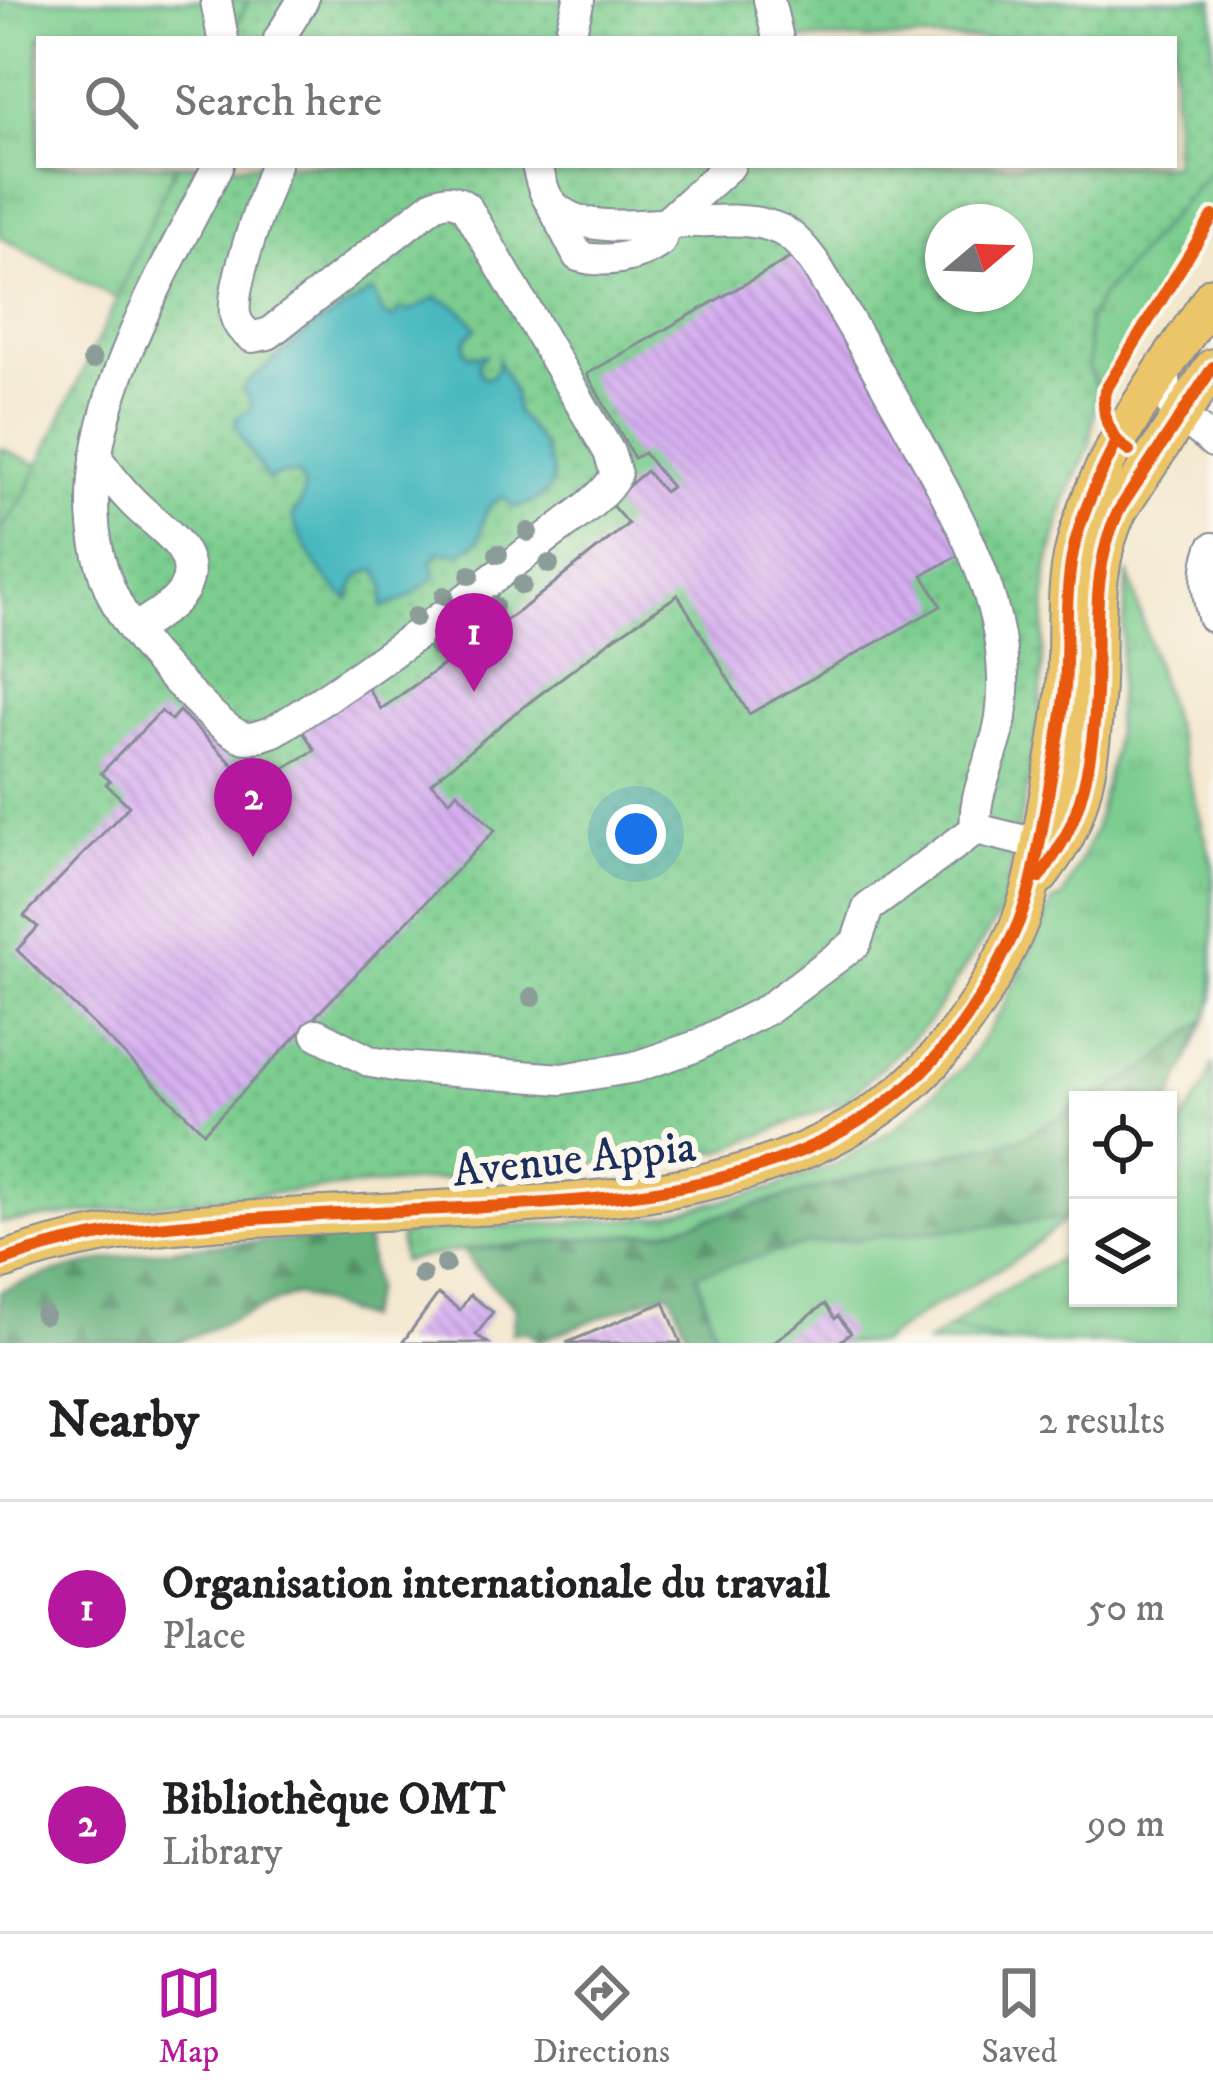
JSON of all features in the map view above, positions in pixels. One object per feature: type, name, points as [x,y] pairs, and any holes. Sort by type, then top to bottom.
[{"type":"main road","name":"Avenue Appia","points":[[0,1262],[39,1248],[155,1227],[579,1201],[689,1185],[772,1162],[827,1139],[890,1100],[950,1041],[988,985],[1015,933],[1030,893],[1061,724],[1068,584],[1082,521],[1116,442],[1213,295]]},
{"type":"main road","name":"Avenue Appia","points":[[1030,893],[1066,837],[1080,800],[1096,699],[1099,586],[1109,530],[1213,367]]},
{"type":"lane","points":[[217,0],[223,36]]},
{"type":"lane","points":[[281,36],[305,0]]},
{"type":"lane","points":[[304,36],[305,0]]},
{"type":"lane","points":[[570,36],[579,0]]},
{"type":"lane","points":[[769,0],[777,36]]},
{"type":"lane","points":[[216,168],[122,368],[96,457],[92,506],[99,552],[115,599],[133,630],[166,670],[235,734],[249,738],[267,734],[406,644],[559,528],[614,482],[616,474],[609,452],[467,208],[457,201],[434,204],[268,334],[251,337],[245,332],[236,318],[237,293],[274,168]]},
{"type":"lane","points":[[538,168],[551,203],[585,222],[602,226],[753,222],[781,230],[803,247],[945,492],[973,549],[988,594],[1001,649],[1003,698],[995,744],[974,806],[976,829]]},
{"type":"lane","points":[[667,222],[727,168]]},
{"type":"lane","points":[[1165,370],[1169,404],[1213,442]]},
{"type":"lane","points":[[96,457],[180,546],[188,562],[182,593],[133,630]]},
{"type":"lane","points":[[1213,548],[1205,585],[1213,617]]},
{"type":"lane","points":[[316,1034],[370,1062],[400,1067],[562,1078],[635,1067],[694,1047],[767,1009],[856,943],[868,908],[976,829],[1040,840]]},
{"type":"green space","points":[[0,0],[248,0],[232,36],[36,36],[36,168],[175,168],[117,299],[0,237]]},
{"type":"green space","points":[[248,0],[1213,0],[1213,168],[1102,295],[1088,319],[1089,371],[1097,390],[1090,446],[1066,499],[1047,571],[1040,719],[1002,911],[929,1022],[845,1101],[721,1151],[213,1198],[0,1223],[0,531],[23,499],[175,168],[1177,168],[1177,36],[232,36]]},
{"type":"green space","points":[[1213,168],[1213,205],[1097,390],[1089,371],[1088,319],[1102,295]]},
{"type":"green space","points":[[0,448],[39,465],[0,531]]},
{"type":"green space","points":[[1128,572],[1213,867],[1213,1000],[1206,1019],[1144,1070],[1107,1091],[1069,1091],[1069,1112],[1022,1138],[883,1170],[661,1232],[463,1250],[402,1261],[400,1239],[408,1232],[658,1217],[773,1188],[836,1164],[894,1129],[966,1064],[1003,1008],[1053,901],[1062,898],[1094,832],[1113,752]]},
{"type":"green space","points":[[1206,1019],[1175,1091],[1107,1091],[1144,1070]]},
{"type":"green space","points":[[1213,1063],[1213,1343],[1009,1343],[949,1328],[992,1297],[1069,1254],[1069,1307],[1177,1307],[1177,1132],[1204,1088]]},
{"type":"green space","points":[[1069,1112],[1068,1218],[808,1244],[697,1275],[718,1343],[691,1343],[671,1294],[666,1292],[539,1341],[527,1331],[512,1333],[515,1308],[463,1250],[661,1232],[883,1170],[1022,1138]]},
{"type":"green space","points":[[1068,1218],[1019,1257],[880,1343],[718,1343],[697,1274],[808,1244]]},
{"type":"green space","points":[[367,1238],[374,1289],[365,1319],[296,1294],[175,1343],[0,1343],[0,1291],[46,1275],[181,1248]]},
{"type":"green space","points":[[949,1328],[1009,1343],[927,1343]]},
{"type":"water","points":[[373,291],[383,314],[390,318],[397,310],[411,311],[434,298],[463,313],[477,328],[466,341],[466,352],[486,355],[478,363],[485,378],[492,376],[498,360],[514,392],[516,412],[543,445],[553,473],[547,492],[533,502],[512,506],[503,497],[492,504],[480,539],[460,554],[439,552],[431,561],[436,576],[410,597],[382,608],[385,586],[377,570],[357,579],[349,600],[322,572],[292,516],[303,496],[301,480],[286,474],[269,480],[235,419],[251,409],[242,390],[247,383],[313,328]]},
{"type":"building","points":[[818,242],[986,540],[923,575],[941,606],[749,714],[678,595],[614,638],[431,783],[450,800],[457,792],[495,830],[204,1132],[17,950],[38,927],[24,916],[129,806],[101,773],[161,711],[171,720],[179,711],[255,786],[315,750],[300,727],[366,685],[381,709],[526,606],[628,524],[609,502],[646,471],[664,492],[671,487],[644,453],[634,458],[587,374]]},
{"type":"building","points":[[438,1294],[460,1310],[470,1295],[493,1312],[476,1335],[488,1343],[402,1343]]},
{"type":"building","points":[[664,1302],[681,1343],[566,1343]]},
{"type":"building","points":[[825,1304],[851,1333],[838,1343],[772,1343]]},
{"type":"cycle path","points":[[1129,451],[1108,425],[1105,391],[1213,216]]},
{"type":"cycle path","points":[[1039,878],[1072,822],[1088,768],[1095,712],[1098,600],[1110,532],[1119,510],[1213,367]]},
{"type":"cycle path","points":[[0,1262],[69,1241],[177,1225],[542,1203],[660,1190],[775,1161],[829,1138],[879,1108],[924,1070],[963,1024],[1020,918],[1035,866],[1062,714],[1073,552],[1116,443]]},
{"type":"place","name":"Organisation internationale du travail","points":[[474,692]]},
{"type":"place","name":"Bibliothèque OMT","points":[[253,857]]}]
